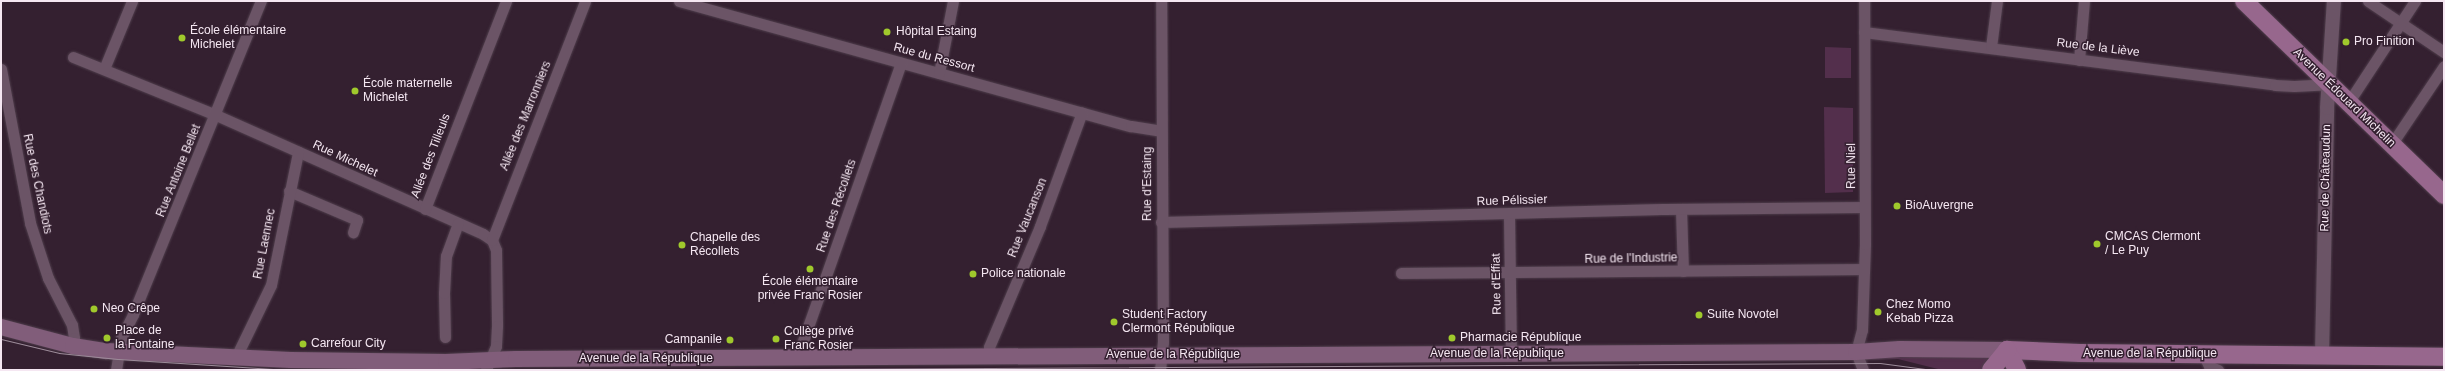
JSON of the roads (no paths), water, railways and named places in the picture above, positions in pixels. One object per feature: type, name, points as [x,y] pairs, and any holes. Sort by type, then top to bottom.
[{"type":"main road","name":"Avenue Édouard Michelin","points":[[2244,1],[2444,195]]},
{"type":"main road","points":[[1,328],[118,350]]},
{"type":"main road","name":"Avenue de la République","points":[[118,350],[235,359],[335,359],[488,365],[797,358],[991,356],[1160,364],[1511,354],[1856,352],[1878,350],[2007,350],[2080,354],[2444,357]]},
{"type":"main road","points":[[1991,370],[2007,350],[2017,370]]},
{"type":"main road","name":"Avenue de la République","points":[[291,360],[312,370]]},
{"type":"street","points":[[104,70],[132,1]]},
{"type":"street","name":"Rue Antoine Bellet","points":[[118,350],[121,338],[132,318],[216,115],[261,1]]},
{"type":"street","name":"Allée des Tilleuls","points":[[425,209],[506,1]]},
{"type":"street","name":"Allée des Marronniers","points":[[492,240],[585,1]]},
{"type":"street","name":"Rue du Ressort","points":[[679,1],[1082,112],[1161,131]]},
{"type":"street","points":[[938,73],[953,1]]},
{"type":"street","name":"Rue d'Estaing","points":[[1160,364],[1163,342],[1161,222],[1161,1]]},
{"type":"street","name":"Rue Niel","points":[[1856,352],[1862,330],[1864,207],[1864,1]]},
{"type":"street","points":[[1991,48],[1997,1]]},
{"type":"street","points":[[2078,60],[2084,1]]},
{"type":"street","name":"Rue de Châteaudun","points":[[2322,355],[2328,84],[2334,1]]},
{"type":"street","points":[[2368,1],[2444,52]]},
{"type":"street","points":[[2348,103],[2415,1]]},
{"type":"street","name":"Rue de la Liève","points":[[1864,32],[2294,86],[2328,84]]},
{"type":"street","name":"Rue Michelet","points":[[73,57],[216,115],[458,223],[492,240]]},
{"type":"street","name":"Rue des Récollets","points":[[797,358],[901,63]]},
{"type":"street","points":[[2391,145],[2444,66]]},
{"type":"street","name":"Rue des Chandiots","points":[[1,69],[30,223],[48,278],[72,325],[66,341]]},
{"type":"street","name":"Rue Vaucanson","points":[[991,356],[990,347],[1040,226],[1082,112]]},
{"type":"street","name":"Rue Laennec","points":[[235,359],[271,285],[289,190],[298,152]]},
{"type":"street","points":[[289,190],[357,220],[354,232]]},
{"type":"street","name":"Rue Pélissier","points":[[1161,222],[1681,209],[1864,207]]},
{"type":"street","points":[[1681,209],[1683,271]]},
{"type":"street","name":"Rue d'Effiat","points":[[1509,214],[1511,354]]},
{"type":"street","points":[[445,337],[444,293],[446,256],[458,223]]},
{"type":"street","points":[[488,365],[496,346],[497,318],[496,250],[492,240]]},
{"type":"street","name":"Rue de l'Industrie","points":[[1401,273],[1862,269]]},
{"type":"street","points":[[1862,330],[1868,343],[1878,350]]},
{"type":"street","points":[[116,370],[118,350]]},
{"type":"street","points":[[1856,352],[1863,370]]},
{"type":"street","points":[[2203,354],[2209,366],[2218,370]]},
{"type":"street","points":[[320,370],[335,359]]},
{"type":"tram line","points":[[1,339],[59,353],[118,359],[289,370]]},
{"type":"tram line","points":[[619,370],[1880,363],[1933,370]]},
{"type":"place","name":"Hôpital Estaing","points":[[887,32]]},
{"type":"place","name":"École élémentaire Michelet","points":[[182,38]]},
{"type":"place","name":"Pro Finition","points":[[2346,42]]},
{"type":"place","name":"École maternelle Michelet","points":[[355,91]]},
{"type":"place","name":"BioAuvergne","points":[[1897,206]]},
{"type":"place","name":"CMCAS Clermont / Le Puy","points":[[2097,244]]},
{"type":"place","name":"Chapelle des Récollets","points":[[682,245]]},
{"type":"place","name":"École élémentaire privée Franc Rosier","points":[[810,269]]},
{"type":"place","name":"Police nationale","points":[[973,274]]},
{"type":"place","name":"Neo Crêpe","points":[[94,309]]},
{"type":"place","name":"Chez Momo Kebab Pizza","points":[[1878,312]]},
{"type":"place","name":"Suite Novotel","points":[[1699,315]]},
{"type":"place","name":"Student Factory Clermont République","points":[[1114,322]]},
{"type":"place","name":"Place de la Fontaine","points":[[107,338]]},
{"type":"place","name":"Pharmacie République","points":[[1452,338]]},
{"type":"place","name":"Collège privé Franc Rosier","points":[[776,339]]},
{"type":"place","name":"Campanile","points":[[730,340]]},
{"type":"place","name":"Carrefour City","points":[[303,344]]}]
